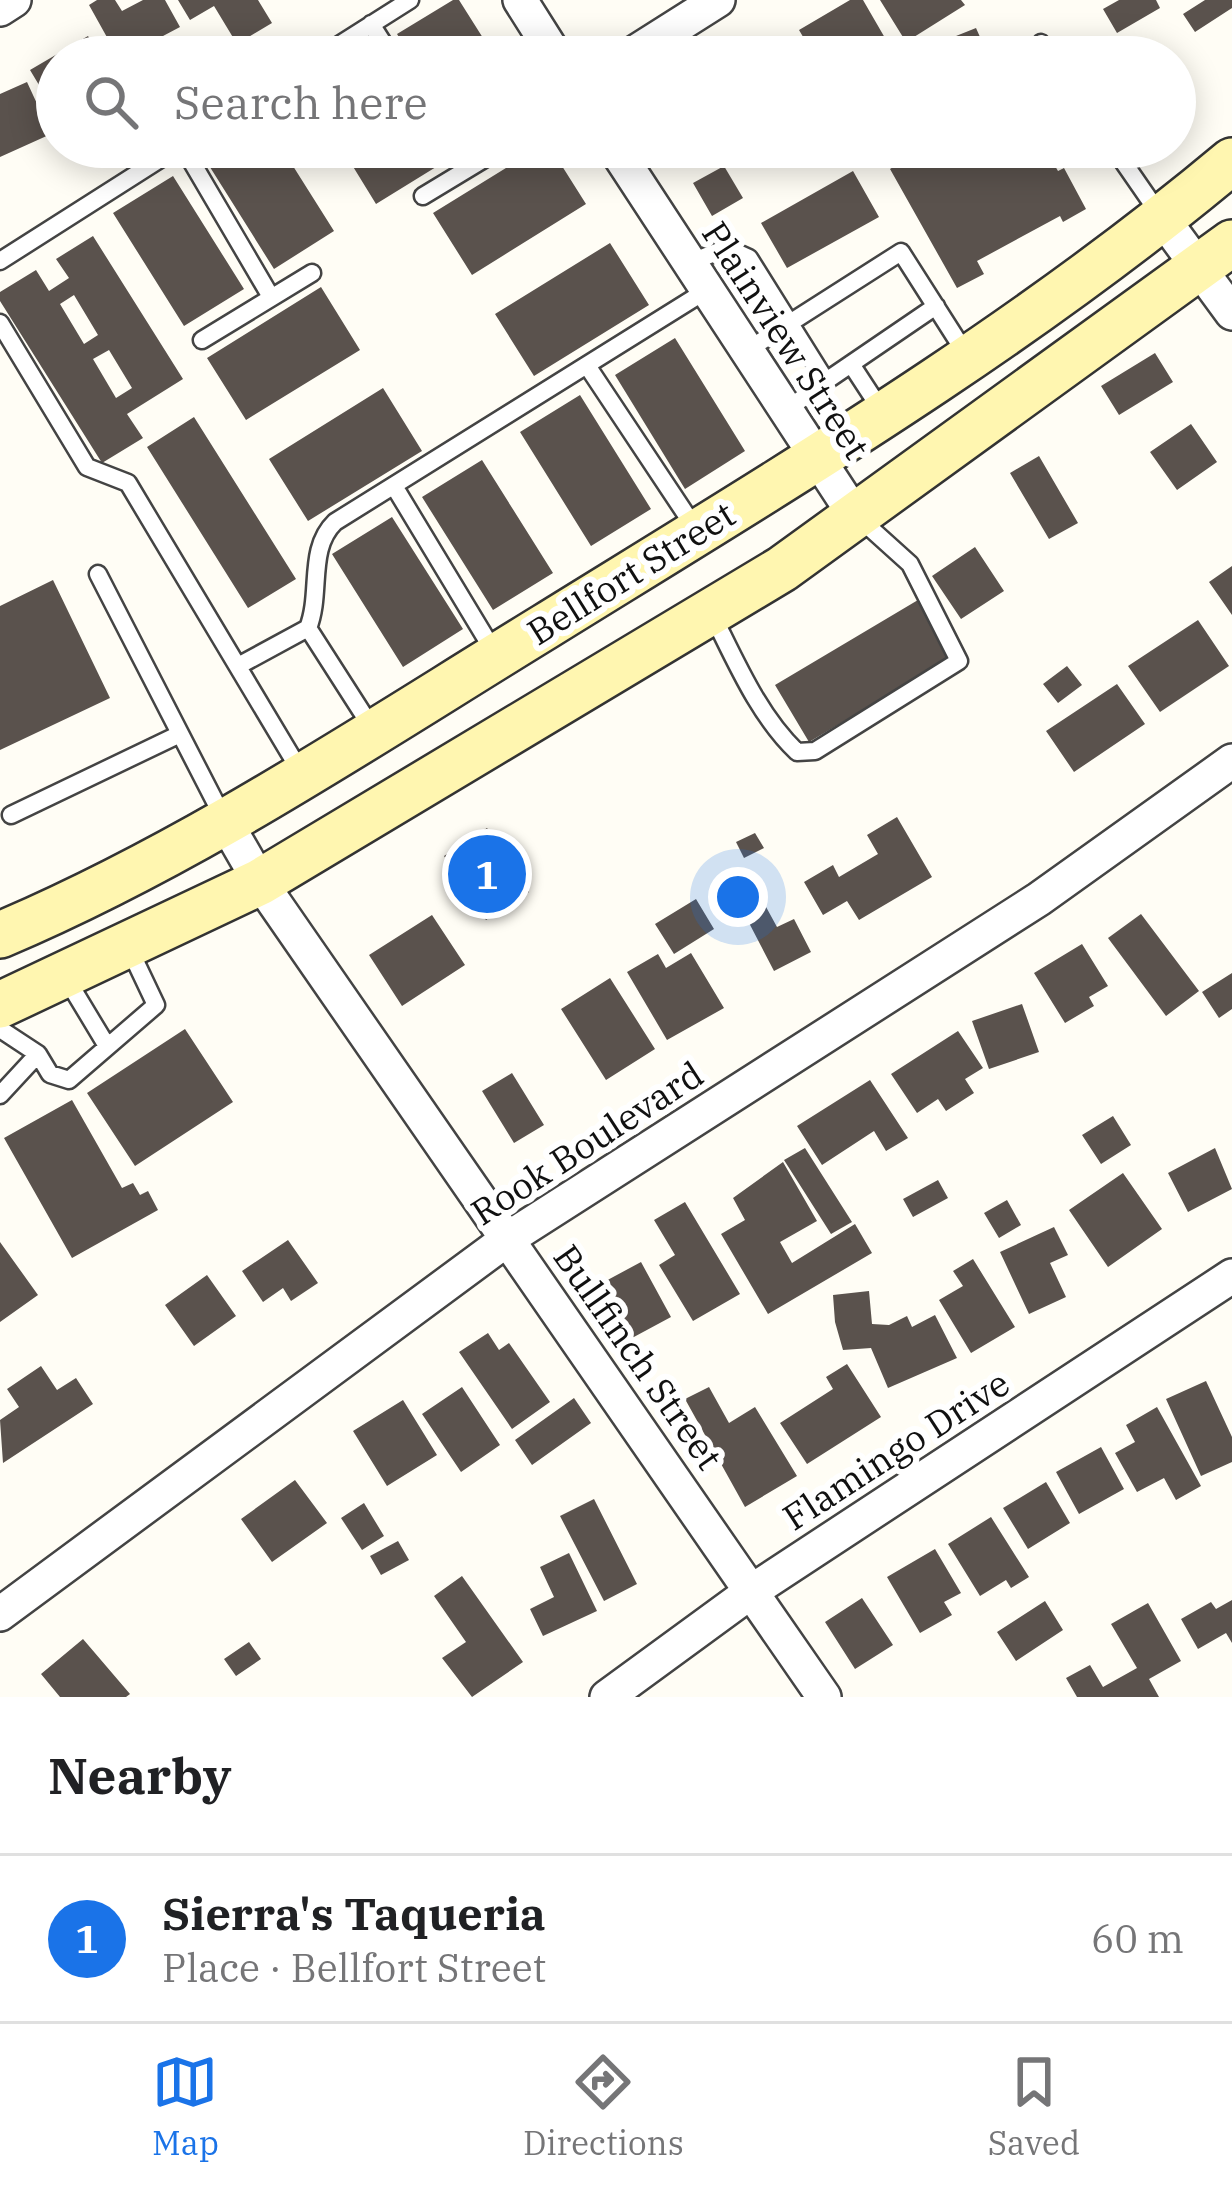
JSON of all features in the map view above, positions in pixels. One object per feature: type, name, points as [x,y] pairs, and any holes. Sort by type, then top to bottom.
[{"type":"main road","name":"Bellfort Street","points":[[0,935],[226,823],[816,459],[1163,219],[1232,161]]},
{"type":"main road","name":"Bellfort Street","points":[[10,1031],[71,973],[260,882],[782,569],[1216,256]]},
{"type":"street","points":[[0,9],[14,0]]},
{"type":"street","points":[[520,0],[543,36]]},
{"type":"street","points":[[661,36],[718,0]]},
{"type":"street","name":"Plainview Street","points":[[628,168],[854,514]]},
{"type":"street","points":[[1163,219],[1216,256],[1232,314]]},
{"type":"street","name":"Rook Boulevard","points":[[0,1614],[508,1238],[1039,899],[1232,761]]},
{"type":"street","name":"Bullfinch Street","points":[[226,823],[260,882],[824,1697]]},
{"type":"street","name":"Flamingo Drive","points":[[608,1697],[752,1591],[1232,1276]]},
{"type":"lane","points":[[352,36],[410,0]]},
{"type":"lane","points":[[371,24],[379,36]]},
{"type":"lane","points":[[0,261],[148,168]]},
{"type":"lane","points":[[194,168],[271,297]]},
{"type":"lane","points":[[423,196],[468,168]]},
{"type":"lane","points":[[1128,168],[1163,219]]},
{"type":"lane","points":[[238,667],[308,628],[318,603],[323,533],[588,367],[727,248],[749,258],[826,381]]},
{"type":"lane","points":[[746,351],[901,252],[966,355]]},
{"type":"lane","points":[[202,340],[312,273]]},
{"type":"lane","points":[[785,411],[936,306]]},
{"type":"lane","points":[[0,323],[87,467],[128,483],[303,776]]},
{"type":"lane","points":[[851,364],[883,413]]},
{"type":"lane","points":[[588,367],[698,532]]},
{"type":"lane","points":[[394,486],[496,656]]},
{"type":"lane","points":[[710,611],[745,679],[781,737],[797,752],[815,751],[943,672],[959,661],[910,564],[854,514]]},
{"type":"lane","points":[[98,574],[226,823]]},
{"type":"lane","points":[[308,628],[374,731]]},
{"type":"lane","points":[[11,815],[180,734]]},
{"type":"lane","points":[[10,1031],[59,1080],[80,1071],[156,1005],[128,944]]},
{"type":"lane","points":[[71,973],[107,1046]]},
{"type":"lane","points":[[0,1095],[10,1031]]},
{"type":"building","points":[[115,0],[122,11],[143,0],[165,0],[180,27],[163,36],[106,36],[89,5]]},
{"type":"building","points":[[178,0],[258,0],[272,23],[250,36],[232,36],[214,6],[190,20]]},
{"type":"building","points":[[459,0],[482,36],[398,36]]},
{"type":"building","points":[[850,0],[863,0],[884,36],[803,36],[799,30]]},
{"type":"building","points":[[880,0],[961,0],[965,5],[916,36],[902,36]]},
{"type":"building","points":[[1119,0],[1156,0],[1160,8],[1117,33],[1103,9]]},
{"type":"building","points":[[1205,0],[1232,0],[1232,8],[1195,32],[1183,14]]},
{"type":"building","points":[[976,28],[980,36],[956,36]]},
{"type":"building","points":[[27,82],[36,102],[36,141],[0,157],[0,94]]},
{"type":"building","points":[[211,168],[294,168],[334,231],[274,269]]},
{"type":"building","points":[[354,168],[434,168],[376,204]]},
{"type":"building","points":[[506,168],[563,168],[586,204],[472,275],[433,213]]},
{"type":"building","points":[[725,168],[743,198],[712,216],[693,183]]},
{"type":"building","points":[[1064,168],[1086,209],[1063,222],[1060,216],[977,261],[984,274],[957,288],[890,169]]},
{"type":"building","points":[[853,171],[879,217],[787,268],[761,223]]},
{"type":"building","points":[[173,176],[244,289],[184,326],[113,213]]},
{"type":"building","points":[[93,236],[183,379],[127,414],[143,438],[102,463],[0,301],[0,292],[36,270],[49,291],[69,278],[56,259]],"holes":[[[74,295],[98,335],[84,344],[60,304]],[[109,350],[132,388],[116,398],[93,359]]]},
{"type":"building","points":[[610,243],[649,305],[534,376],[495,314]]},
{"type":"building","points":[[321,287],[360,350],[246,420],[207,358]]},
{"type":"building","points":[[675,338],[745,451],[685,489],[615,375]]},
{"type":"building","points":[[1155,353],[1173,382],[1119,415],[1101,386]]},
{"type":"building","points":[[383,388],[422,451],[308,521],[269,459]]},
{"type":"building","points":[[580,395],[651,509],[591,546],[520,432]]},
{"type":"building","points":[[194,417],[296,579],[248,608],[147,447]]},
{"type":"building","points":[[1191,424],[1217,462],[1177,490],[1150,452]]},
{"type":"building","points":[[1039,456],[1078,523],[1049,539],[1010,473]]},
{"type":"building","points":[[482,460],[553,573],[493,610],[422,497]]},
{"type":"building","points":[[392,517],[463,629],[403,667],[332,554]]},
{"type":"building","points":[[975,547],[1004,591],[961,619],[932,576]]},
{"type":"building","points":[[1232,566],[1232,615],[1209,582]]},
{"type":"building","points":[[53,580],[110,698],[0,750],[0,606]]},
{"type":"building","points":[[918,600],[952,657],[809,742],[775,685]]},
{"type":"building","points":[[1198,620],[1229,666],[1160,712],[1128,666]]},
{"type":"building","points":[[1067,666],[1082,685],[1058,703],[1043,684]]},
{"type":"building","points":[[1117,684],[1145,724],[1074,772],[1046,731]]},
{"type":"building","points":[[897,817],[932,877],[859,920],[847,901],[823,915],[804,882],[833,865],[839,877],[878,854],[867,835]]},
{"type":"building","points":[[487,828],[529,892],[486,920],[444,856]]},
{"type":"building","points":[[755,833],[764,848],[744,858],[736,842]]},
{"type":"building","points":[[753,883],[777,927],[794,919],[811,952],[774,971],[734,894]]},
{"type":"building","points":[[696,899],[714,929],[674,954],[655,924]]},
{"type":"building","points":[[1141,914],[1199,991],[1166,1016],[1108,938]]},
{"type":"building","points":[[432,915],[465,965],[402,1006],[369,955]]},
{"type":"building","points":[[1082,944],[1108,986],[1089,997],[1094,1006],[1065,1023],[1034,973]]},
{"type":"building","points":[[691,953],[724,1008],[667,1040],[627,972],[658,954],[666,968]]},
{"type":"building","points":[[1232,973],[1232,1009],[1219,1018],[1202,992]]},
{"type":"building","points":[[610,978],[655,1049],[606,1080],[561,1009]]},
{"type":"building","points":[[1022,1004],[1039,1052],[989,1069],[972,1021]]},
{"type":"building","points":[[185,1029],[233,1102],[135,1166],[87,1093]]},
{"type":"building","points":[[958,1031],[983,1068],[965,1079],[974,1093],[946,1111],[938,1099],[917,1113],[891,1074]]},
{"type":"building","points":[[512,1073],[544,1125],[514,1143],[482,1091]]},
{"type":"building","points":[[870,1080],[908,1138],[886,1151],[874,1131],[822,1165],[797,1126]]},
{"type":"building","points":[[72,1100],[122,1188],[133,1183],[140,1195],[148,1191],[158,1210],[72,1258],[4,1138]]},
{"type":"building","points":[[1113,1116],[1131,1145],[1101,1164],[1082,1135]]},
{"type":"building","points":[[805,1148],[852,1222],[831,1234],[784,1160]]},
{"type":"building","points":[[1215,1148],[1232,1189],[1188,1212],[1168,1173]]},
{"type":"building","points":[[783,1162],[817,1221],[780,1242],[792,1263],[855,1224],[872,1253],[768,1314],[721,1234],[745,1220],[733,1198]]},
{"type":"building","points":[[1123,1173],[1162,1229],[1108,1267],[1069,1210]]},
{"type":"building","points":[[938,1180],[948,1198],[913,1217],[903,1199]]},
{"type":"building","points":[[1007,1200],[1021,1225],[999,1238],[984,1213]]},
{"type":"building","points":[[685,1202],[740,1294],[693,1321],[659,1265],[675,1255],[654,1220]]},
{"type":"building","points":[[1054,1227],[1068,1255],[1050,1263],[1066,1297],[1029,1314],[1000,1252]]},
{"type":"building","points":[[288,1240],[318,1283],[291,1301],[283,1288],[263,1302],[242,1271]]},
{"type":"building","points":[[0,1242],[38,1295],[0,1322]]},
{"type":"building","points":[[973,1259],[1015,1327],[971,1353],[939,1300],[963,1286],[953,1271]]},
{"type":"building","points":[[641,1262],[671,1317],[632,1338],[602,1283]]},
{"type":"building","points":[[207,1275],[236,1316],[194,1346],[165,1305]]},
{"type":"building","points":[[869,1291],[872,1324],[889,1325],[907,1316],[912,1327],[935,1315],[957,1358],[888,1388],[871,1348],[843,1350],[835,1322],[833,1295]]},
{"type":"building","points":[[488,1333],[499,1350],[509,1343],[550,1402],[512,1429],[459,1352]]},
{"type":"building","points":[[847,1364],[881,1417],[807,1464],[780,1423],[833,1389],[826,1377]]},
{"type":"building","points":[[41,1366],[57,1390],[76,1378],[93,1404],[3,1463],[0,1420],[19,1407],[7,1389]]},
{"type":"building","points":[[1206,1381],[1232,1437],[1232,1462],[1201,1476],[1166,1399]]},
{"type":"building","points":[[462,1387],[500,1445],[461,1472],[422,1414]]},
{"type":"building","points":[[709,1387],[729,1423],[755,1407],[797,1476],[745,1507],[685,1399]]},
{"type":"building","points":[[574,1398],[591,1423],[532,1465],[515,1440]]},
{"type":"building","points":[[403,1400],[437,1455],[387,1486],[353,1431]]},
{"type":"building","points":[[1157,1407],[1201,1486],[1176,1500],[1164,1478],[1137,1492],[1115,1453],[1135,1442],[1126,1425]]},
{"type":"building","points":[[1101,1447],[1124,1489],[1079,1514],[1056,1472]]},
{"type":"building","points":[[295,1480],[327,1523],[272,1562],[241,1519]]},
{"type":"building","points":[[1046,1482],[1070,1523],[1028,1549],[1003,1508]]},
{"type":"building","points":[[594,1499],[637,1584],[604,1601],[560,1516]]},
{"type":"building","points":[[364,1503],[384,1536],[362,1550],[341,1518]]},
{"type":"building","points":[[991,1517],[1029,1577],[1011,1588],[1006,1580],[980,1596],[948,1544]]},
{"type":"building","points":[[398,1541],[409,1560],[381,1575],[370,1556]]},
{"type":"building","points":[[935,1549],[961,1593],[944,1602],[952,1615],[920,1633],[887,1577]]},
{"type":"building","points":[[569,1553],[597,1611],[543,1636],[530,1609],[554,1597],[540,1567]]},
{"type":"building","points":[[462,1576],[523,1662],[472,1697],[442,1658],[466,1642],[434,1596]]},
{"type":"building","points":[[862,1598],[893,1645],[855,1669],[825,1622]]},
{"type":"building","points":[[1232,1600],[1232,1643],[1226,1633],[1198,1649],[1181,1619],[1211,1602],[1216,1609]]},
{"type":"building","points":[[1045,1601],[1063,1630],[1016,1661],[997,1632]]},
{"type":"building","points":[[1148,1603],[1181,1661],[1149,1679],[1159,1697],[1077,1697],[1066,1678],[1090,1665],[1103,1687],[1137,1668],[1111,1624]]},
{"type":"building","points":[[83,1639],[130,1694],[60,1697],[41,1674]]},
{"type":"building","points":[[249,1642],[261,1659],[236,1676],[224,1659]]},
{"type":"place","name":"Sierra's Taqueria","points":[[487,874]]}]
